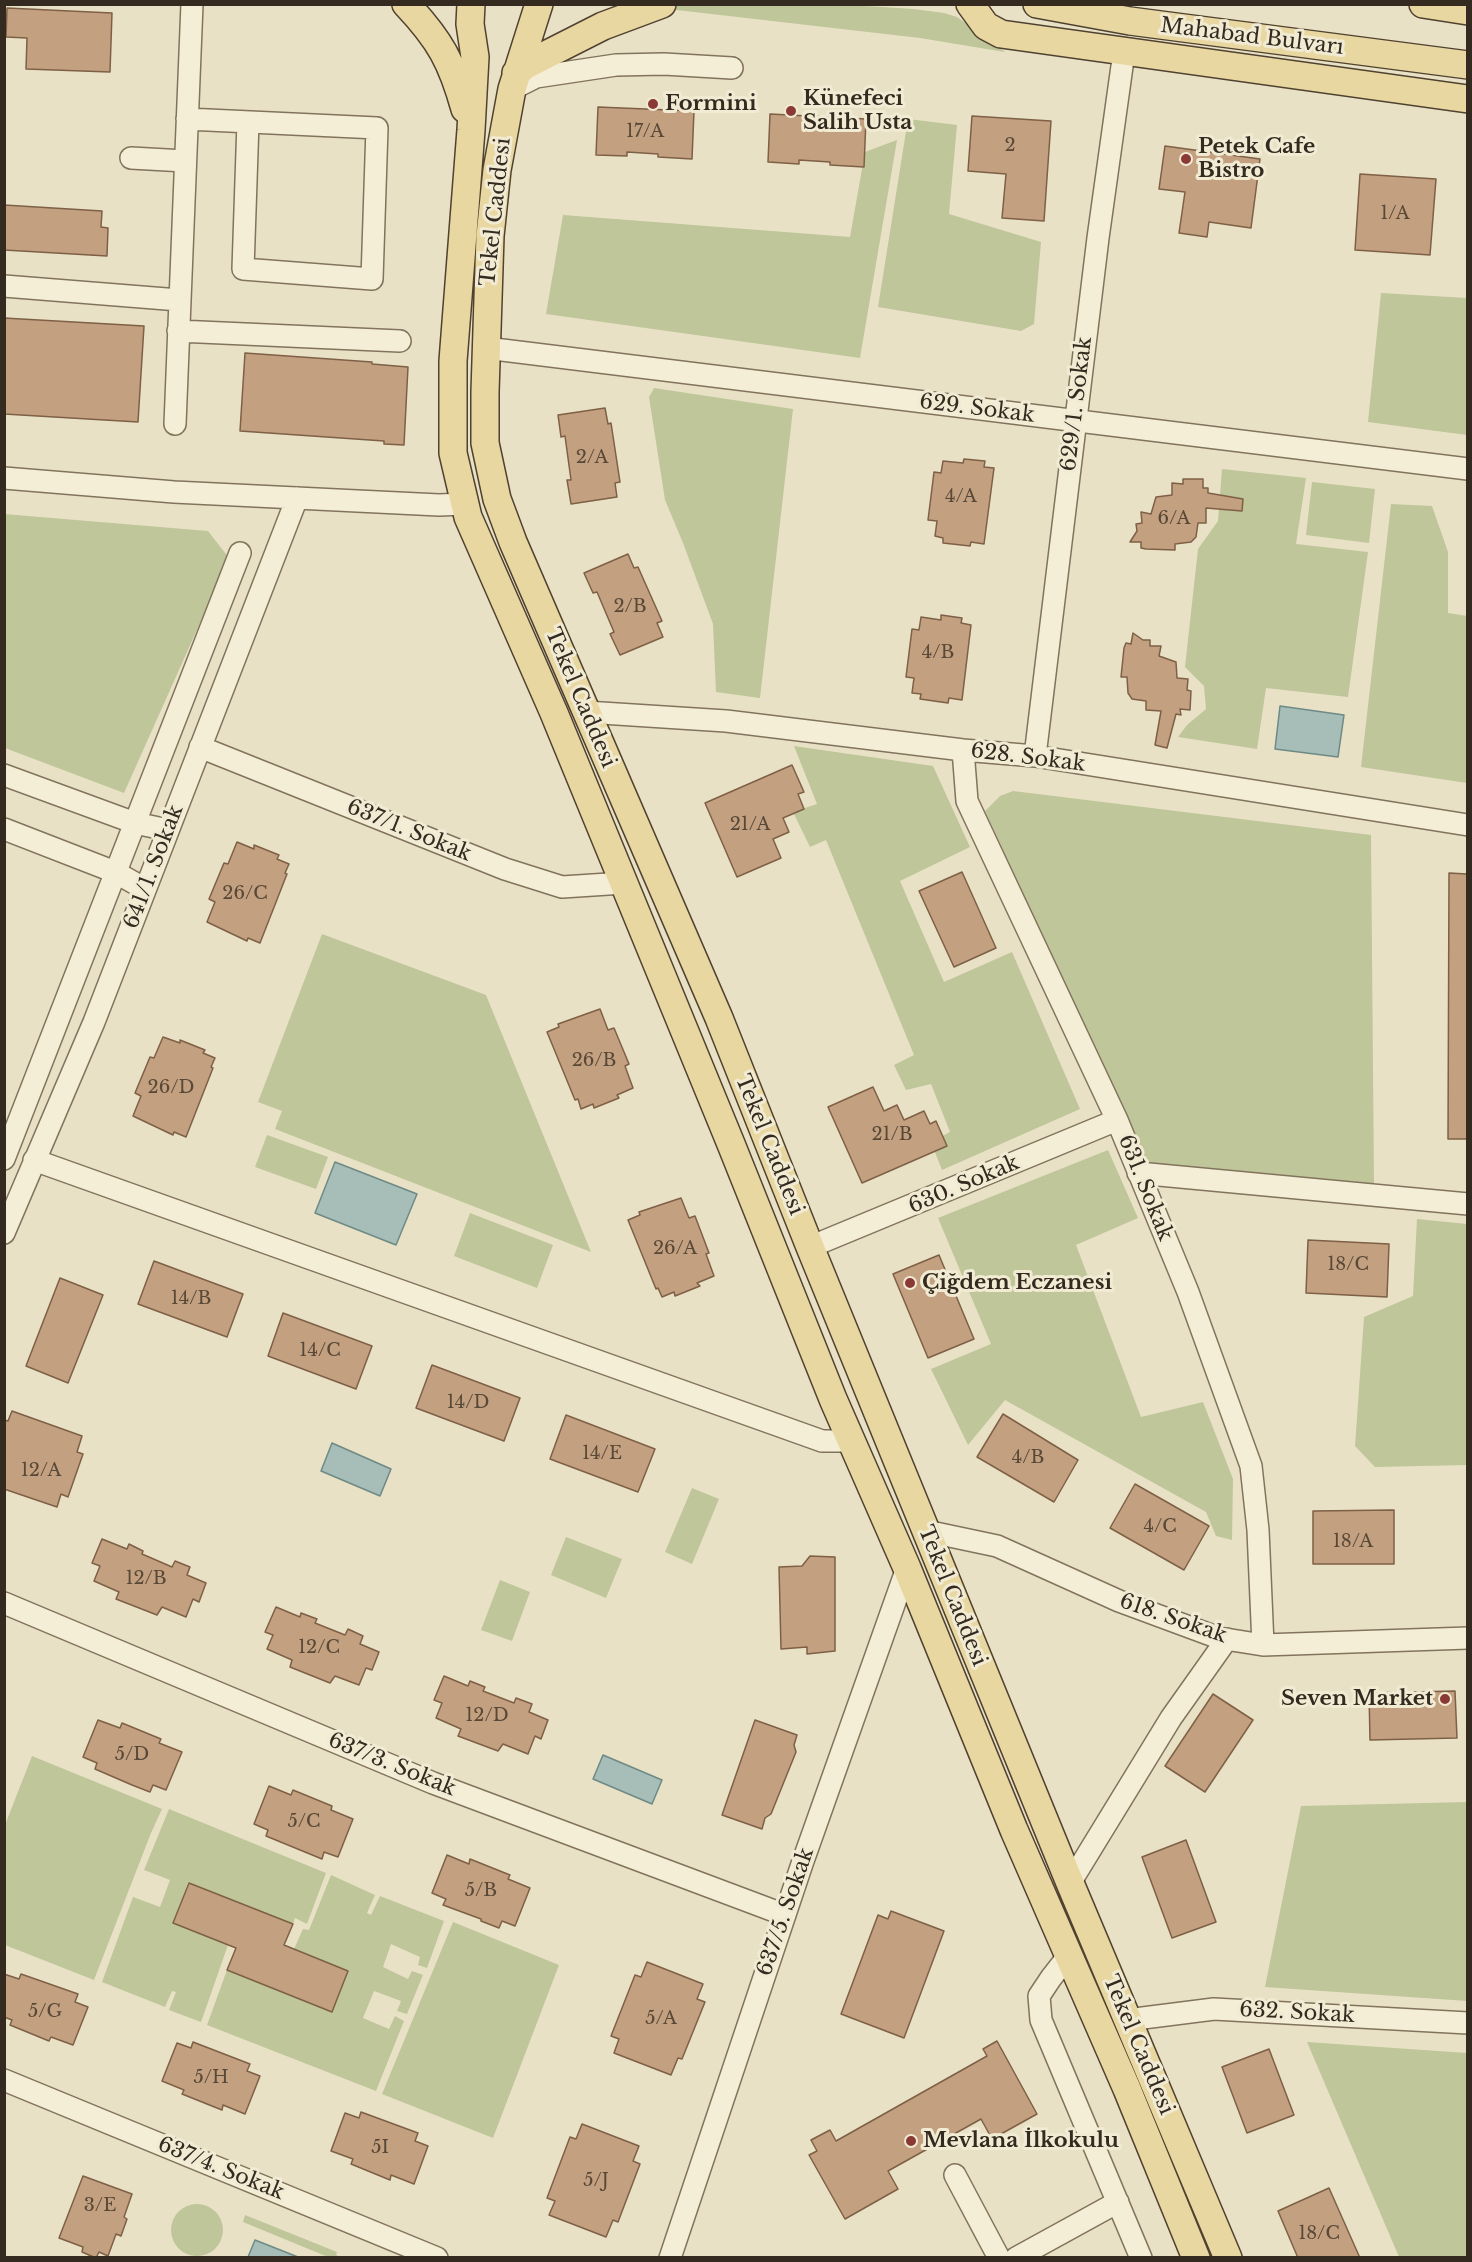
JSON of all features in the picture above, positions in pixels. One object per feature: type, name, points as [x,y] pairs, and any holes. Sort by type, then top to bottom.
[{"type":"main road","points":[[406,4],[437,40],[456,76],[471,130]]},
{"type":"main road","points":[[471,4],[470,24],[475,57],[453,361],[453,453],[468,517],[554,713],[850,1441],[907,1568],[1014,1830],[1196,2258]]},
{"type":"main road","name":"Tekel Caddesi","points":[[539,4],[514,81],[497,170],[490,236],[485,443],[497,499],[513,542],[718,1018],[1070,1883],[1228,2258]]},
{"type":"main road","points":[[514,81],[526,64],[603,26],[662,4]]},
{"type":"main road","points":[[970,4],[986,26],[1001,34],[1467,99]]},
{"type":"main road","name":"Mahabad Bulvarı","points":[[1037,4],[1130,21],[1467,65]]},
{"type":"main road","points":[[1423,4],[1467,11]]},
{"type":"street","points":[[175,424],[192,4]]},
{"type":"street","name":"629/1. Sokak","points":[[1035,756],[1075,421],[1124,52]]},
{"type":"street","points":[[514,81],[616,65],[664,64],[732,68]]},
{"type":"street","points":[[187,119],[377,128],[372,279],[243,269],[248,122]]},
{"type":"street","points":[[132,158],[185,160]]},
{"type":"street","points":[[4,286],[179,300]]},
{"type":"street","points":[[178,331],[400,341]]},
{"type":"street","name":"629. Sokak","points":[[486,348],[1467,469]]},
{"type":"street","points":[[4,478],[174,492],[439,505],[465,504]]},
{"type":"street","name":"641/1. Sokak","points":[[4,1233],[94,1022],[297,498]]},
{"type":"street","points":[[4,1159],[240,553]]},
{"type":"street","name":"628. Sokak","points":[[586,712],[726,721],[963,750],[1035,756],[1467,825]]},
{"type":"street","name":"637/1. Sokak","points":[[200,747],[505,869],[562,887],[624,883]]},
{"type":"street","name":"631. Sokak","points":[[963,750],[967,801],[1117,1120],[1188,1292],[1251,1466],[1258,1530],[1263,1645]]},
{"type":"street","points":[[4,775],[135,823],[168,831]]},
{"type":"street","points":[[4,829],[115,873],[146,889]]},
{"type":"street","name":"630. Sokak","points":[[810,1248],[1117,1120]]},
{"type":"street","points":[[34,1160],[822,1441],[850,1441]]},
{"type":"street","points":[[1138,1173],[1467,1204]]},
{"type":"street","name":"618. Sokak","points":[[926,1531],[997,1546],[1119,1601],[1199,1632],[1227,1639],[1263,1645],[1467,1638]]},
{"type":"street","name":"637/5. Sokak","points":[[670,2258],[785,1915],[907,1568]]},
{"type":"street","name":"637/3. Sokak","points":[[4,1603],[434,1783],[785,1915]]},
{"type":"street","points":[[1070,1883],[1171,1718],[1227,1639]]},
{"type":"street","points":[[1069,1955],[1040,1996],[1041,2020],[1141,2258]]},
{"type":"street","name":"632. Sokak","points":[[1127,2020],[1214,2009],[1467,2023]]},
{"type":"street","name":"637/4. Sokak","points":[[4,2080],[437,2258]]},
{"type":"street","points":[[955,2175],[999,2258]]},
{"type":"street","points":[[1016,2258],[1118,2202]]},
{"type":"green space","points":[[684,4],[833,4],[944,13],[957,17],[1005,52],[920,38],[668,9]]},
{"type":"green space","points":[[908,119],[957,125],[949,214],[1041,242],[1034,324],[1021,331],[878,307]]},
{"type":"green space","points":[[897,140],[860,358],[546,314],[563,215],[850,237],[865,152]]},
{"type":"green space","points":[[1381,293],[1467,298],[1467,435],[1368,422]]},
{"type":"green space","points":[[654,388],[793,409],[760,698],[716,692],[713,624],[665,500],[649,397]]},
{"type":"green space","points":[[1222,469],[1306,478],[1296,544],[1368,552],[1348,697],[1266,688],[1257,749],[1178,737],[1187,725],[1206,709],[1204,686],[1185,667],[1198,549],[1218,521]]},
{"type":"green space","points":[[1312,482],[1375,489],[1369,543],[1306,535]]},
{"type":"green space","points":[[1391,504],[1432,506],[1448,552],[1448,613],[1467,616],[1467,783],[1361,767]]},
{"type":"green space","points":[[4,514],[208,531],[229,558],[124,793],[5,748]]},
{"type":"green space","points":[[794,746],[933,766],[970,847],[900,881],[944,982],[1012,952],[1080,1109],[942,1170],[931,1142],[950,1132],[931,1084],[906,1090],[894,1065],[914,1055],[826,840],[810,847],[793,812],[817,804]]},
{"type":"green space","points":[[1013,791],[1371,835],[1374,1184],[1148,1164],[985,811],[1000,796]]},
{"type":"green space","points":[[322,934],[486,995],[591,1252],[275,1129],[282,1111],[258,1102]]},
{"type":"green space","points":[[267,1135],[328,1157],[316,1189],[255,1167]]},
{"type":"green space","points":[[1108,1150],[1138,1218],[1076,1245],[1141,1417],[1203,1402],[1233,1479],[1232,1540],[1216,1536],[1206,1512],[1005,1400],[968,1445],[931,1369],[991,1344],[938,1218]]},
{"type":"green space","points":[[470,1213],[553,1245],[537,1288],[454,1256]]},
{"type":"green space","points":[[1417,1219],[1467,1224],[1467,1465],[1375,1467],[1355,1446],[1364,1317],[1413,1296]]},
{"type":"green space","points":[[692,1488],[719,1499],[692,1564],[665,1552]]},
{"type":"green space","points":[[566,1537],[622,1559],[606,1598],[551,1575]]},
{"type":"green space","points":[[500,1580],[530,1592],[512,1641],[481,1630]]},
{"type":"green space","points":[[32,1756],[162,1809],[94,1980],[5,1945],[5,1825]]},
{"type":"green space","points":[[1467,1802],[1467,2001],[1265,1987],[1301,1806]]},
{"type":"green space","points":[[169,1809],[326,1873],[307,1924],[295,1918],[293,1924],[188,1883],[173,1923],[228,1945],[201,2022],[169,2010],[176,1992],[172,1991],[165,2007],[102,1982],[133,1897],[160,1907],[170,1880],[144,1870]]},
{"type":"green space","points":[[331,1875],[375,1895],[367,1913],[371,1915],[380,1896],[444,1921],[427,1968],[418,1965],[420,1957],[391,1944],[383,1967],[408,1979],[412,1971],[423,1975],[407,2014],[397,2011],[401,2001],[374,1991],[363,2018],[389,2029],[395,2016],[404,2021],[376,2091],[207,2025],[227,1970],[332,2011],[348,1971],[294,1949],[303,1929],[309,1930]]},
{"type":"green space","points":[[453,1922],[559,1965],[493,2138],[382,2094]]},
{"type":"green space","points":[[1307,2042],[1467,2053],[1467,2257],[1399,2257]]},
{"type":"green space","points":[[192,2204],[202,2204],[212,2208],[219,2215],[223,2230],[219,2245],[212,2252],[202,2256],[192,2256],[182,2252],[175,2245],[171,2235],[171,2225],[175,2215],[182,2208]]},
{"type":"green space","points":[[245,2215],[337,2252],[336,2255],[341,2257],[328,2257],[243,2222]]},
{"type":"water","points":[[1280,706],[1344,715],[1338,757],[1275,749]]},
{"type":"water","points":[[335,1162],[417,1194],[396,1245],[315,1213]]},
{"type":"water","points":[[332,1443],[391,1469],[380,1496],[321,1471]]},
{"type":"water","points":[[603,1755],[662,1780],[652,1804],[593,1779]]},
{"type":"water","points":[[255,2240],[298,2257],[248,2257]]},
{"type":"building","points":[[7,8],[112,13],[110,72],[26,69],[27,38],[6,37]]},
{"type":"building","points":[[598,107],[694,111],[692,159],[627,152],[627,156],[596,155]]},
{"type":"building","points":[[770,114],[866,119],[864,167],[799,160],[799,164],[768,162]]},
{"type":"building","points":[[972,116],[1051,121],[1044,221],[1002,218],[1006,174],[968,171]]},
{"type":"building","points":[[1165,146],[1260,159],[1251,228],[1209,222],[1207,237],[1179,233],[1185,192],[1159,189]]},
{"type":"building","points":[[1360,174],[1436,179],[1430,255],[1355,250]]},
{"type":"building","points":[[4,205],[102,211],[101,227],[108,228],[107,256],[4,250]]},
{"type":"building","points":[[4,318],[144,326],[138,422],[4,414]]},
{"type":"building","points":[[245,353],[372,362],[372,364],[408,367],[404,445],[384,444],[384,441],[240,431]]},
{"type":"building","points":[[605,408],[608,424],[611,423],[620,482],[615,483],[617,497],[571,504],[567,480],[571,480],[565,436],[561,437],[558,415]]},
{"type":"building","points":[[964,459],[985,461],[984,467],[994,468],[984,544],[971,542],[970,546],[943,543],[943,538],[935,536],[937,521],[928,520],[934,472],[941,473],[943,461],[963,463]]},
{"type":"building","points":[[1183,479],[1203,479],[1203,488],[1208,488],[1208,493],[1243,499],[1242,511],[1206,508],[1206,523],[1198,523],[1196,537],[1191,542],[1175,544],[1175,550],[1146,549],[1141,548],[1141,542],[1130,542],[1137,531],[1136,524],[1142,523],[1141,512],[1151,514],[1156,497],[1172,495],[1172,483],[1183,484]]},
{"type":"building","points":[[628,554],[634,568],[638,567],[662,621],[657,623],[663,637],[620,655],[610,634],[614,632],[597,592],[593,593],[584,573]]},
{"type":"building","points":[[941,615],[962,618],[961,623],[971,625],[962,700],[949,698],[948,703],[920,699],[921,694],[912,693],[914,678],[906,677],[912,629],[919,630],[921,617],[941,620]]},
{"type":"building","points":[[1133,633],[1143,640],[1150,640],[1150,646],[1161,646],[1159,656],[1176,662],[1177,678],[1188,679],[1187,690],[1191,691],[1190,710],[1180,709],[1181,715],[1176,714],[1167,748],[1155,745],[1161,711],[1146,710],[1146,701],[1132,699],[1128,693],[1127,677],[1121,677],[1124,648],[1126,643],[1131,644]]},
{"type":"building","points":[[792,765],[804,792],[798,794],[804,809],[783,818],[789,832],[773,839],[781,858],[737,877],[705,803]]},
{"type":"building","points":[[237,842],[254,849],[254,845],[279,855],[277,859],[289,864],[260,943],[248,938],[247,941],[207,922],[215,902],[209,899],[224,863],[228,864]]},
{"type":"building","points":[[962,872],[996,948],[954,967],[919,891]]},
{"type":"building","points":[[1449,873],[1467,874],[1467,1139],[1448,1139]]},
{"type":"building","points":[[600,1009],[608,1030],[614,1028],[629,1064],[625,1066],[633,1088],[617,1095],[619,1098],[594,1108],[593,1104],[581,1109],[578,1099],[575,1100],[547,1032],[559,1027],[558,1024]]},
{"type":"building","points":[[163,1037],[180,1043],[180,1040],[205,1050],[203,1053],[215,1058],[186,1137],[174,1132],[173,1135],[133,1116],[141,1096],[135,1093],[150,1057],[154,1058]]},
{"type":"building","points":[[873,1087],[884,1111],[897,1105],[904,1120],[924,1111],[930,1124],[936,1121],[947,1146],[862,1183],[828,1107]]},
{"type":"building","points":[[681,1198],[689,1218],[695,1216],[709,1253],[706,1254],[714,1276],[697,1283],[700,1286],[675,1296],[674,1292],[662,1297],[658,1288],[656,1289],[628,1220],[640,1215],[639,1212]]},
{"type":"building","points":[[1308,1240],[1389,1244],[1387,1297],[1306,1293]]},
{"type":"building","points":[[939,1255],[974,1339],[928,1358],[893,1274]]},
{"type":"building","points":[[154,1261],[243,1294],[227,1337],[138,1304]]},
{"type":"building","points":[[60,1278],[103,1295],[68,1383],[26,1366]]},
{"type":"building","points":[[283,1313],[372,1346],[356,1389],[268,1356]]},
{"type":"building","points":[[432,1365],[520,1398],[504,1441],[416,1408]]},
{"type":"building","points":[[12,1411],[82,1436],[77,1452],[83,1454],[68,1497],[61,1494],[57,1507],[4,1489],[4,1420],[8,1421]]},
{"type":"building","points":[[1003,1414],[1078,1460],[1054,1502],[977,1457]]},
{"type":"building","points":[[566,1415],[655,1449],[638,1492],[550,1459]]},
{"type":"building","points":[[1135,1484],[1209,1526],[1184,1570],[1110,1528]]},
{"type":"building","points":[[1394,1510],[1394,1564],[1313,1564],[1313,1511]]},
{"type":"building","points":[[102,1539],[127,1549],[129,1544],[143,1551],[142,1554],[172,1567],[175,1561],[190,1567],[187,1575],[206,1583],[199,1602],[193,1599],[186,1617],[162,1607],[157,1615],[116,1599],[119,1592],[94,1581],[100,1566],[92,1563]]},
{"type":"building","points":[[810,1556],[835,1557],[835,1651],[807,1654],[807,1647],[781,1649],[779,1567],[802,1566]]},
{"type":"building","points":[[276,1607],[300,1617],[301,1613],[317,1619],[315,1623],[345,1635],[348,1629],[363,1636],[360,1644],[379,1652],[372,1670],[366,1668],[359,1685],[335,1676],[330,1683],[290,1667],[292,1660],[267,1649],[273,1635],[265,1632]]},
{"type":"building","points":[[444,1676],[468,1686],[470,1681],[485,1687],[483,1691],[514,1703],[516,1698],[532,1704],[529,1712],[548,1720],[541,1739],[535,1736],[528,1754],[503,1744],[498,1751],[458,1736],[461,1729],[436,1718],[442,1703],[434,1700]]},
{"type":"building","points":[[1455,1691],[1457,1738],[1370,1740],[1369,1693]]},
{"type":"building","points":[[1213,1694],[1253,1720],[1205,1792],[1165,1766]]},
{"type":"building","points":[[98,1720],[120,1728],[122,1723],[161,1739],[159,1743],[182,1752],[166,1790],[153,1785],[150,1792],[132,1785],[95,1769],[97,1763],[83,1757]]},
{"type":"building","points":[[755,1720],[797,1735],[794,1745],[796,1752],[771,1814],[765,1818],[762,1829],[722,1815]]},
{"type":"building","points":[[269,1786],[291,1795],[293,1790],[332,1806],[331,1810],[353,1819],[338,1857],[324,1852],[322,1859],[266,1836],[268,1830],[254,1824]]},
{"type":"building","points":[[1186,1840],[1216,1922],[1172,1938],[1142,1857]]},
{"type":"building","points":[[447,1855],[469,1864],[470,1859],[510,1875],[508,1879],[530,1888],[515,1926],[502,1921],[499,1928],[443,1905],[446,1899],[432,1893]]},
{"type":"building","points":[[189,1883],[293,1924],[284,1945],[348,1971],[332,2012],[227,1970],[236,1948],[173,1923]]},
{"type":"building","points":[[891,1911],[944,1931],[904,2038],[841,2014],[878,1915],[888,1919]]},
{"type":"building","points":[[647,1962],[703,1984],[697,1999],[705,2002],[682,2059],[678,2058],[671,2075],[614,2053],[619,2039],[611,2036],[635,1975],[641,1977]]},
{"type":"building","points":[[4,1974],[19,1979],[21,1974],[78,1994],[75,2002],[88,2007],[73,2045],[51,2037],[49,2041],[10,2025],[12,2020],[4,2017]]},
{"type":"building","points":[[997,2041],[1037,2114],[992,2139],[981,2119],[888,2171],[898,2189],[845,2219],[809,2155],[817,2151],[811,2140],[830,2130],[836,2141],[987,2056],[983,2049]]},
{"type":"building","points":[[193,2042],[250,2064],[247,2071],[260,2076],[245,2114],[223,2105],[222,2110],[182,2094],[184,2090],[162,2081],[177,2043],[191,2048]]},
{"type":"building","points":[[1269,2049],[1294,2115],[1247,2133],[1222,2067]]},
{"type":"building","points":[[361,2112],[418,2133],[415,2141],[428,2146],[414,2184],[391,2175],[390,2180],[351,2164],[353,2159],[331,2151],[345,2113],[359,2118]]},
{"type":"building","points":[[582,2124],[639,2146],[633,2161],[640,2164],[618,2222],[613,2220],[606,2237],[549,2215],[555,2201],[547,2198],[570,2137],[576,2139]]},
{"type":"building","points":[[83,2176],[132,2194],[124,2217],[127,2219],[121,2236],[116,2234],[108,2256],[99,2252],[96,2258],[82,2252],[83,2247],[59,2238]]},
{"type":"building","points":[[1329,2188],[1360,2258],[1298,2258],[1278,2211]]},
{"type":"place","name":"Formini","points":[[653,104]]},
{"type":"place","name":"Künefeci Salih Usta","points":[[791,111]]},
{"type":"place","name":"Petek Cafe Bistro","points":[[1186,159]]},
{"type":"place","name":"Çiğdem Eczanesi","points":[[910,1283]]},
{"type":"place","name":"Seven Market","points":[[1445,1699]]},
{"type":"place","name":"Mevlana İlkokulu","points":[[911,2141]]}]
